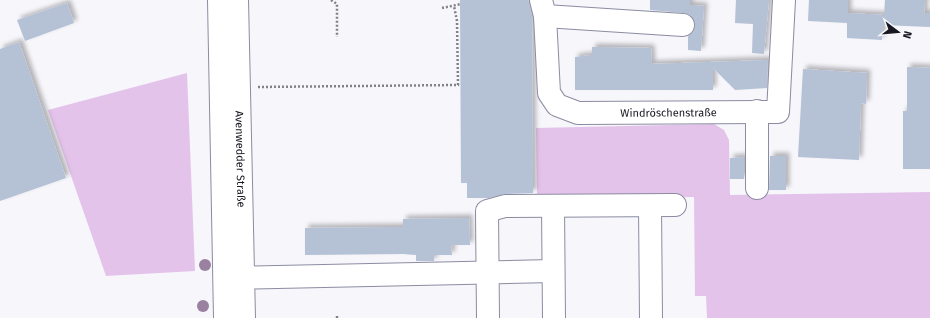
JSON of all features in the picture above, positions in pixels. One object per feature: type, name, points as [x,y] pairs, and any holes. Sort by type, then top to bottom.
[{"type":"main road","name":"Avenwedder Straße","points":[[219,0],[234,278],[244,318]]},
{"type":"main road","name":"Avenwedder Straße","points":[[225,318],[234,278],[237,0]]},
{"type":"main road","name":"Windröschenstraße","points":[[543,8],[549,93],[557,105],[567,111],[578,113],[778,112],[784,0]]},
{"type":"main road","points":[[543,8],[682,25]]},
{"type":"main road","points":[[757,111],[757,188]]},
{"type":"main road","points":[[488,318],[487,212],[505,206],[675,205]]},
{"type":"main road","points":[[553,206],[554,318]]},
{"type":"main road","points":[[650,206],[651,318]]},
{"type":"main road","points":[[234,278],[553,271]]},
{"type":"path","points":[[331,0],[337,4],[337,37]]},
{"type":"path","points":[[442,8],[461,4]]},
{"type":"path","points":[[257,88],[458,85],[458,21],[454,6]]},
{"type":"shaded area","points":[[187,73],[195,271],[106,276],[48,110]]},
{"type":"shaded area","points":[[714,124],[724,130],[729,140],[730,195],[930,192],[930,318],[707,318],[706,296],[695,296],[694,197],[537,199],[536,128]]},
{"type":"building","points":[[460,0],[528,0],[532,15],[533,193],[505,194],[489,198],[467,198],[467,183],[461,183]]},
{"type":"building","points":[[650,0],[690,0],[690,5],[704,6],[701,51],[688,50],[688,36],[693,32],[695,26],[694,20],[690,15],[684,13],[650,10]]},
{"type":"building","points":[[736,0],[769,0],[764,54],[752,53],[753,24],[735,23]]},
{"type":"building","points":[[809,0],[848,0],[848,13],[884,15],[885,0],[925,0],[924,13],[930,13],[930,27],[883,25],[882,40],[847,38],[847,23],[808,21]]},
{"type":"building","points":[[67,3],[74,23],[25,41],[17,20]]},
{"type":"building","points":[[19,42],[66,178],[0,201],[0,49]]},
{"type":"building","points":[[592,47],[651,48],[652,64],[768,60],[767,88],[735,90],[713,68],[713,90],[575,90],[575,57],[592,55]]},
{"type":"building","points":[[907,67],[930,68],[930,169],[903,169],[903,111],[907,111]]},
{"type":"building","points":[[803,69],[867,73],[866,104],[861,103],[859,160],[798,157]]},
{"type":"building","points":[[770,156],[786,156],[786,190],[769,190]]},
{"type":"building","points":[[744,157],[744,179],[730,179],[730,158]]},
{"type":"building","points":[[469,218],[470,245],[451,245],[452,255],[434,255],[434,261],[416,261],[416,255],[403,254],[305,255],[305,228],[403,227],[403,219]]}]
